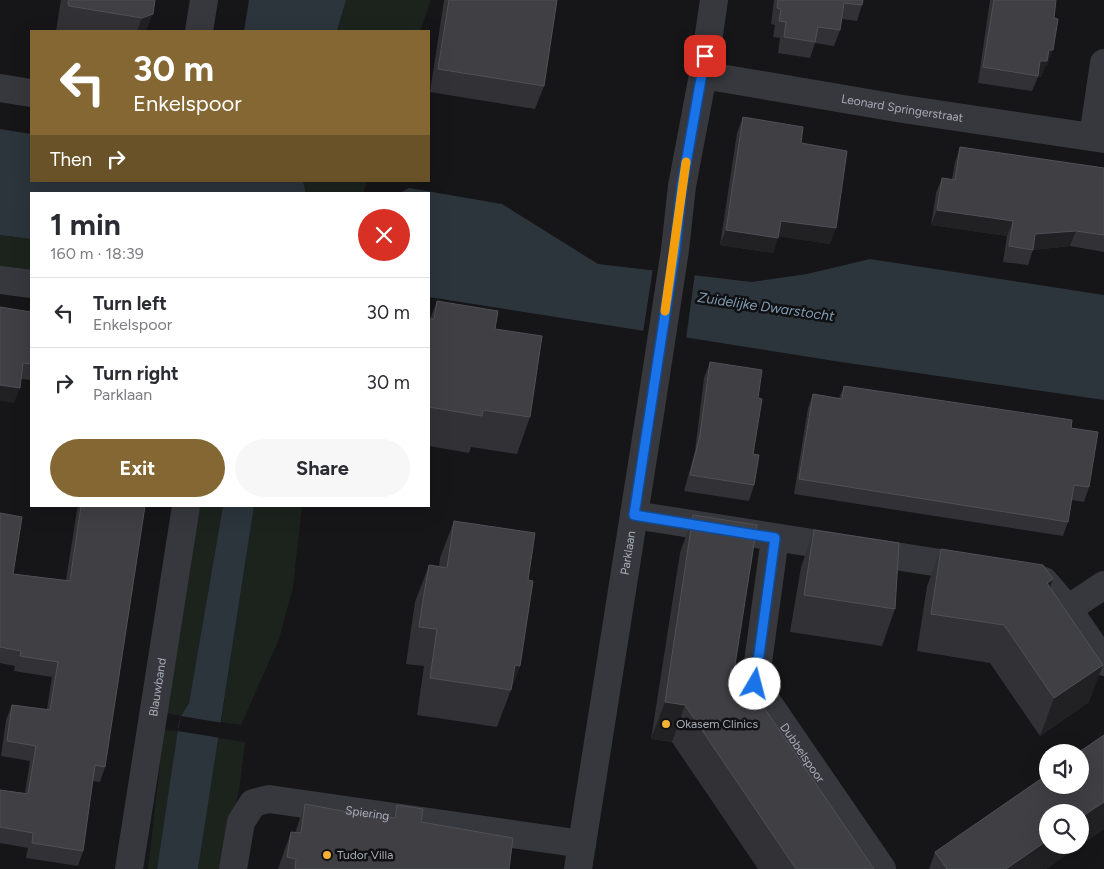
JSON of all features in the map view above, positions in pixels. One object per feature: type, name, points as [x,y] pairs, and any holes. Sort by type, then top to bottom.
[{"type":"street","points":[[199,30],[204,0]]},
{"type":"street","name":"Parklaan","points":[[580,857],[675,250],[682,186],[714,0]]},
{"type":"street","points":[[1098,138],[1104,63]]},
{"type":"street","name":"Leonard Springerstraat","points":[[702,75],[903,109],[1098,138]]},
{"type":"street","points":[[0,88],[30,93]]},
{"type":"street","points":[[0,280],[30,284]]},
{"type":"street","name":"Blauwband","points":[[128,869],[186,507]]},
{"type":"street","points":[[634,515],[1044,581],[1068,609],[1104,662]]},
{"type":"street","name":"Dubbelspoor","points":[[775,538],[755,684],[882,869]]},
{"type":"street","points":[[1068,609],[1104,585]]},
{"type":"street","name":"Spiering","points":[[233,869],[241,822],[253,804],[269,799],[580,857]]},
{"type":"shaded area","points":[[346,0],[431,0],[420,30],[337,30]]},
{"type":"shaded area","points":[[303,182],[367,182],[364,192],[306,192]]},
{"type":"shaded area","points":[[0,235],[30,239],[30,273],[0,268]]},
{"type":"shaded area","points":[[199,507],[223,507],[189,703],[181,716],[166,713]]},
{"type":"shaded area","points":[[254,507],[302,507],[293,587],[279,639],[241,725],[221,722]]},
{"type":"shaded area","points":[[164,730],[178,731],[157,869],[148,869]]},
{"type":"shaded area","points":[[218,738],[245,742],[240,784],[223,869],[198,869]]},
{"type":"water","points":[[249,0],[346,0],[337,30],[244,30]]},
{"type":"water","points":[[0,129],[30,134],[30,182],[303,182],[306,192],[30,192],[30,239],[0,235]]},
{"type":"water","name":"Zuidelijke Dwarstocht","points":[[409,188],[502,204],[598,264],[752,282],[807,274],[870,259],[1104,295],[1104,400],[841,362],[430,297],[430,192],[402,192]]},
{"type":"water","points":[[223,507],[254,507],[198,869],[157,869],[179,723],[189,703]]},
{"type":"pier","points":[[653,268],[695,273],[686,339],[643,333]]},
{"type":"pier","points":[[181,716],[223,723],[221,738],[178,731]]},
{"type":"building","points":[[69,0],[155,0],[153,14],[142,18],[69,6]]},
{"type":"building","points":[[449,0],[557,0],[544,86],[438,69]]},
{"type":"building","points":[[778,0],[863,0],[862,5],[844,3],[840,30],[818,27],[815,42],[784,37],[786,22],[779,21],[781,9],[777,8]]},
{"type":"building","points":[[994,0],[1056,0],[1054,18],[1058,19],[1053,50],[1049,50],[1047,61],[1040,61],[1038,76],[983,67]]},
{"type":"building","points":[[743,117],[803,127],[801,143],[847,151],[836,228],[781,221],[778,238],[726,230]]},
{"type":"building","points":[[960,147],[1104,168],[1104,235],[1076,231],[1035,234],[1033,250],[1009,246],[1013,221],[937,210],[942,178],[955,180]]},
{"type":"building","points":[[437,301],[498,311],[495,329],[542,336],[530,417],[483,410],[482,416],[430,407],[430,319],[434,319]]},
{"type":"building","points":[[0,307],[30,312],[30,364],[23,363],[20,388],[0,385]]},
{"type":"building","points":[[710,362],[762,370],[758,398],[762,399],[753,454],[759,455],[754,485],[690,475],[700,435]]},
{"type":"building","points":[[844,386],[1072,420],[1071,428],[1098,432],[1089,487],[1074,485],[1068,522],[799,479],[813,394],[842,399]]},
{"type":"building","points":[[81,507],[145,507],[105,767],[95,765],[83,851],[32,843],[33,833],[0,827],[0,790],[28,794],[36,746],[7,741],[12,705],[50,710],[58,662],[20,656],[21,651],[0,647],[0,513],[22,517],[13,574],[70,581]]},
{"type":"building","points":[[693,515],[757,525],[735,665],[874,869],[796,869],[685,705],[665,702]]},
{"type":"building","points":[[454,521],[535,533],[528,580],[533,581],[520,666],[515,665],[511,690],[430,678],[437,629],[419,627],[423,600],[429,565],[447,568]]},
{"type":"building","points":[[814,530],[899,543],[895,609],[804,595]]},
{"type":"building","points":[[941,549],[1043,565],[1053,579],[1047,583],[1103,665],[1054,698],[1004,625],[931,614]]},
{"type":"building","points":[[1104,735],[1104,802],[1089,812],[1089,804],[1039,804],[1039,846],[1006,869],[947,869],[935,852],[1039,780],[1039,794],[1089,794],[1089,745]]},
{"type":"building","points":[[305,804],[386,819],[387,817],[395,818],[397,805],[423,809],[421,822],[513,838],[509,869],[295,869],[296,859],[287,857],[291,832],[301,833]]},
{"type":"slow traffic","points":[[665,311],[686,162]]},
{"type":"place","name":"Okasem Clinics","points":[[666,724]]},
{"type":"place","name":"Tudor Villa","points":[[327,855]]},
{"type":"route","points":[[705,56],[682,186],[675,250],[634,515],[775,538],[755,684]]}]
